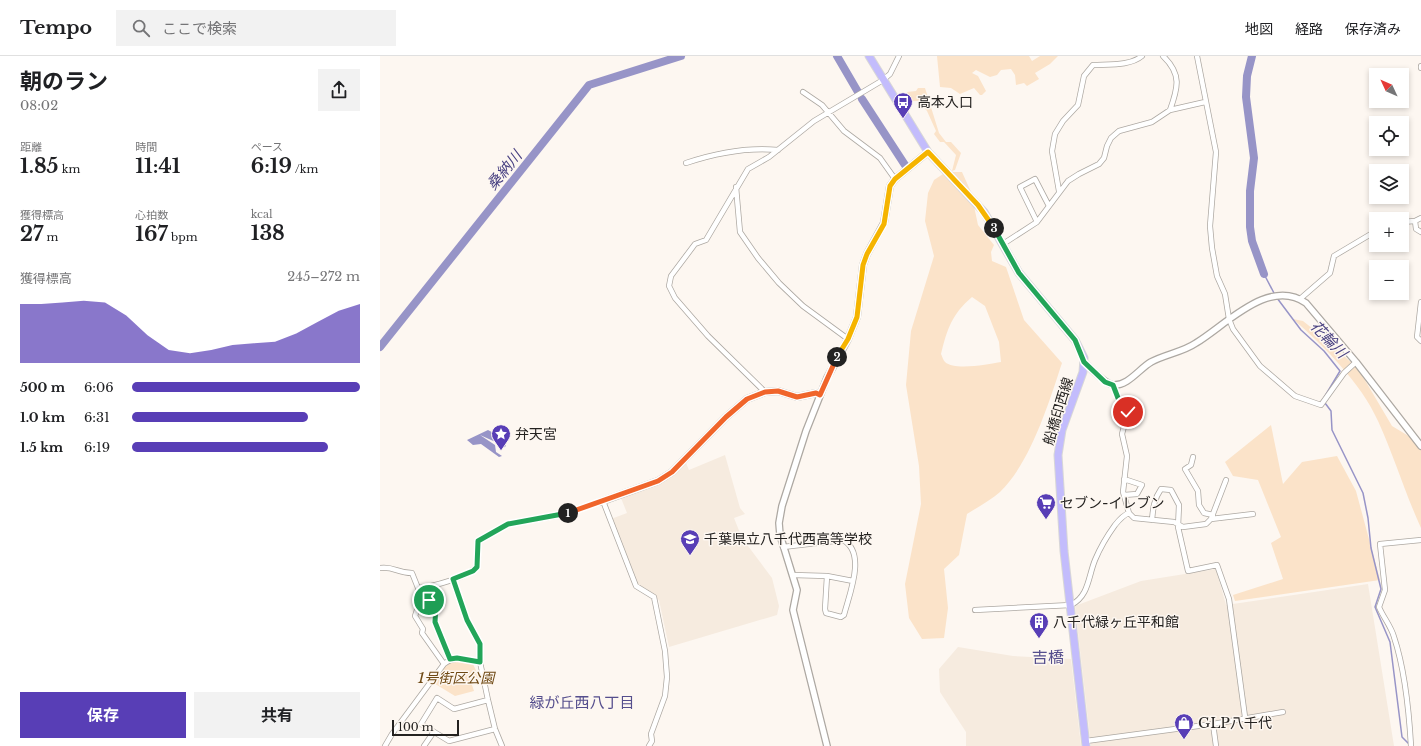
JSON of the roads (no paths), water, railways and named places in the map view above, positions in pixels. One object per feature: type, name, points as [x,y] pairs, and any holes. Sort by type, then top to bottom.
[{"type":"main road","name":"船橋印西線","points":[[869,56],[928,152],[984,212],[1025,281],[1075,340],[1084,362],[1083,372],[1062,430],[1058,455],[1059,498],[1086,744]]},
{"type":"street","points":[[765,392],[708,336],[675,298],[669,286],[671,276],[695,244],[706,240],[748,169],[763,161],[814,121],[830,113],[883,80],[890,74],[899,56]]},
{"type":"street","points":[[1059,192],[1052,158],[1055,134],[1063,121],[1078,105],[1084,76],[1093,65],[1137,60],[1142,56]]},
{"type":"street","points":[[1163,56],[1175,70],[1178,88],[1170,110]]},
{"type":"street","points":[[1197,56],[1216,152],[1210,226],[1212,248],[1217,276],[1225,294],[1229,319],[1233,329],[1260,366],[1295,396],[1321,405],[1344,373],[1356,362]]},
{"type":"street","points":[[803,92],[822,105],[844,130],[880,158],[895,179]]},
{"type":"street","points":[[1003,244],[1037,222],[1068,181],[1099,164],[1104,158],[1106,146],[1111,138],[1119,131],[1152,122],[1170,110],[1205,102]]},
{"type":"street","points":[[686,163],[709,156],[750,149],[778,150]]},
{"type":"street","points":[[827,746],[793,610],[797,590],[783,547],[779,523],[782,506],[820,395],[833,365],[848,339],[857,317],[863,265],[867,254],[884,224],[890,186],[895,179],[928,152]]},
{"type":"street","points":[[1037,222],[1020,187],[1035,179],[1049,206]]},
{"type":"street","points":[[736,187],[740,232],[758,258],[803,306],[848,339]]},
{"type":"street","points":[[1409,221],[1415,221],[1421,218]]},
{"type":"street","points":[[1415,221],[1416,229],[1421,232]]},
{"type":"street","points":[[1300,299],[1330,273],[1334,256],[1369,235]]},
{"type":"street","points":[[1084,362],[1105,382],[1113,385],[1123,383],[1151,363],[1164,356],[1188,348],[1244,309],[1274,296],[1287,294],[1306,303],[1356,362],[1421,446]]},
{"type":"street","points":[[1421,302],[1417,337],[1421,341]]},
{"type":"street","points":[[1113,385],[1118,398],[1128,412],[1122,434],[1126,456],[1124,495],[1129,513],[1139,519],[1178,524],[1183,527],[1206,524],[1212,517],[1226,480]]},
{"type":"street","points":[[418,588],[441,584],[473,571],[478,563],[478,541],[503,527],[516,522],[555,516],[601,502],[658,481],[680,463],[726,417],[747,399],[765,392],[778,391],[797,397],[816,393],[820,395]]},
{"type":"street","points":[[1193,457],[1191,465],[1185,469],[1198,491],[1199,505],[1204,513],[1212,517],[1253,514]]},
{"type":"street","points":[[1124,479],[1142,485],[1136,494],[1124,495]]},
{"type":"street","points":[[1152,520],[1154,502],[1157,494],[1161,488],[1171,490],[1179,505],[1178,524],[1188,571],[1217,565],[1229,599],[1245,718]]},
{"type":"street","points":[[601,502],[636,586],[654,597],[665,651],[666,687],[651,734],[652,741],[650,746]]},
{"type":"street","points":[[976,610],[1071,605],[1082,596],[1095,560],[1111,531],[1119,520],[1129,513]]},
{"type":"street","points":[[783,547],[843,540],[848,543],[856,562],[844,615],[841,617],[826,613],[824,609],[827,576]]},
{"type":"street","points":[[1411,746],[1409,715],[1398,652],[1394,636],[1379,607],[1385,590],[1380,544],[1421,540]]},
{"type":"street","points":[[380,568],[389,567],[401,574],[412,573],[418,588],[420,601],[415,616],[424,629],[422,633],[444,664]]},
{"type":"street","points":[[793,575],[827,576],[853,580]]},
{"type":"street","points":[[453,579],[467,620],[480,644],[480,662],[488,700],[495,730],[502,746]]},
{"type":"street","points":[[420,601],[429,600],[436,605],[435,622],[450,659]]},
{"type":"street","points":[[385,746],[392,734],[444,664],[450,659],[457,658],[480,662]]},
{"type":"street","points":[[488,700],[454,708],[437,698],[421,724],[449,742],[495,730]]},
{"type":"street","points":[[1086,744],[1283,712]]},
{"type":"street","points":[[1213,724],[1216,746]]},
{"type":"street","points":[[424,746],[433,733]]},
{"type":"street","points":[[455,740],[456,746]]},
{"type":"waterway","name":"桑納川","points":[[380,347],[589,85],[681,56]]},
{"type":"waterway","points":[[837,56],[858,92]]},
{"type":"waterway","name":"花輪川","points":[[1252,56],[1247,76],[1246,97],[1254,158],[1250,191],[1250,227],[1252,241],[1264,274]]},
{"type":"waterway","points":[[862,99],[905,165]]},
{"type":"waterway","name":"花輪川","points":[[1264,274],[1275,295]]},
{"type":"waterway","name":"花輪川","points":[[1277,298],[1301,330],[1324,351],[1340,371],[1322,401]]},
{"type":"waterway","name":"花輪川","points":[[1325,403],[1331,411],[1332,430],[1363,493],[1368,518],[1371,548],[1381,589],[1375,607],[1390,642],[1402,737],[1409,744]]},
{"type":"place","name":"高本入口","points":[[903,119]]},
{"type":"place","name":"弁天宮","points":[[501,451]]},
{"type":"place","name":"セブン-イレブン","points":[[1046,520]]},
{"type":"place","name":"千葉県立八千代西高等学校","points":[[690,556]]},
{"type":"place","name":"八千代緑ヶ丘平和館","points":[[1039,639]]},
{"type":"place","name":"GLP八千代","points":[[1184,740]]},
{"type":"district","name":"吉橋","points":[[1048,657]]},
{"type":"district","name":"緑が丘西八丁目","points":[[582,702]]},
{"type":"park label","name":"1号街区公園","points":[[456,678]]}]
